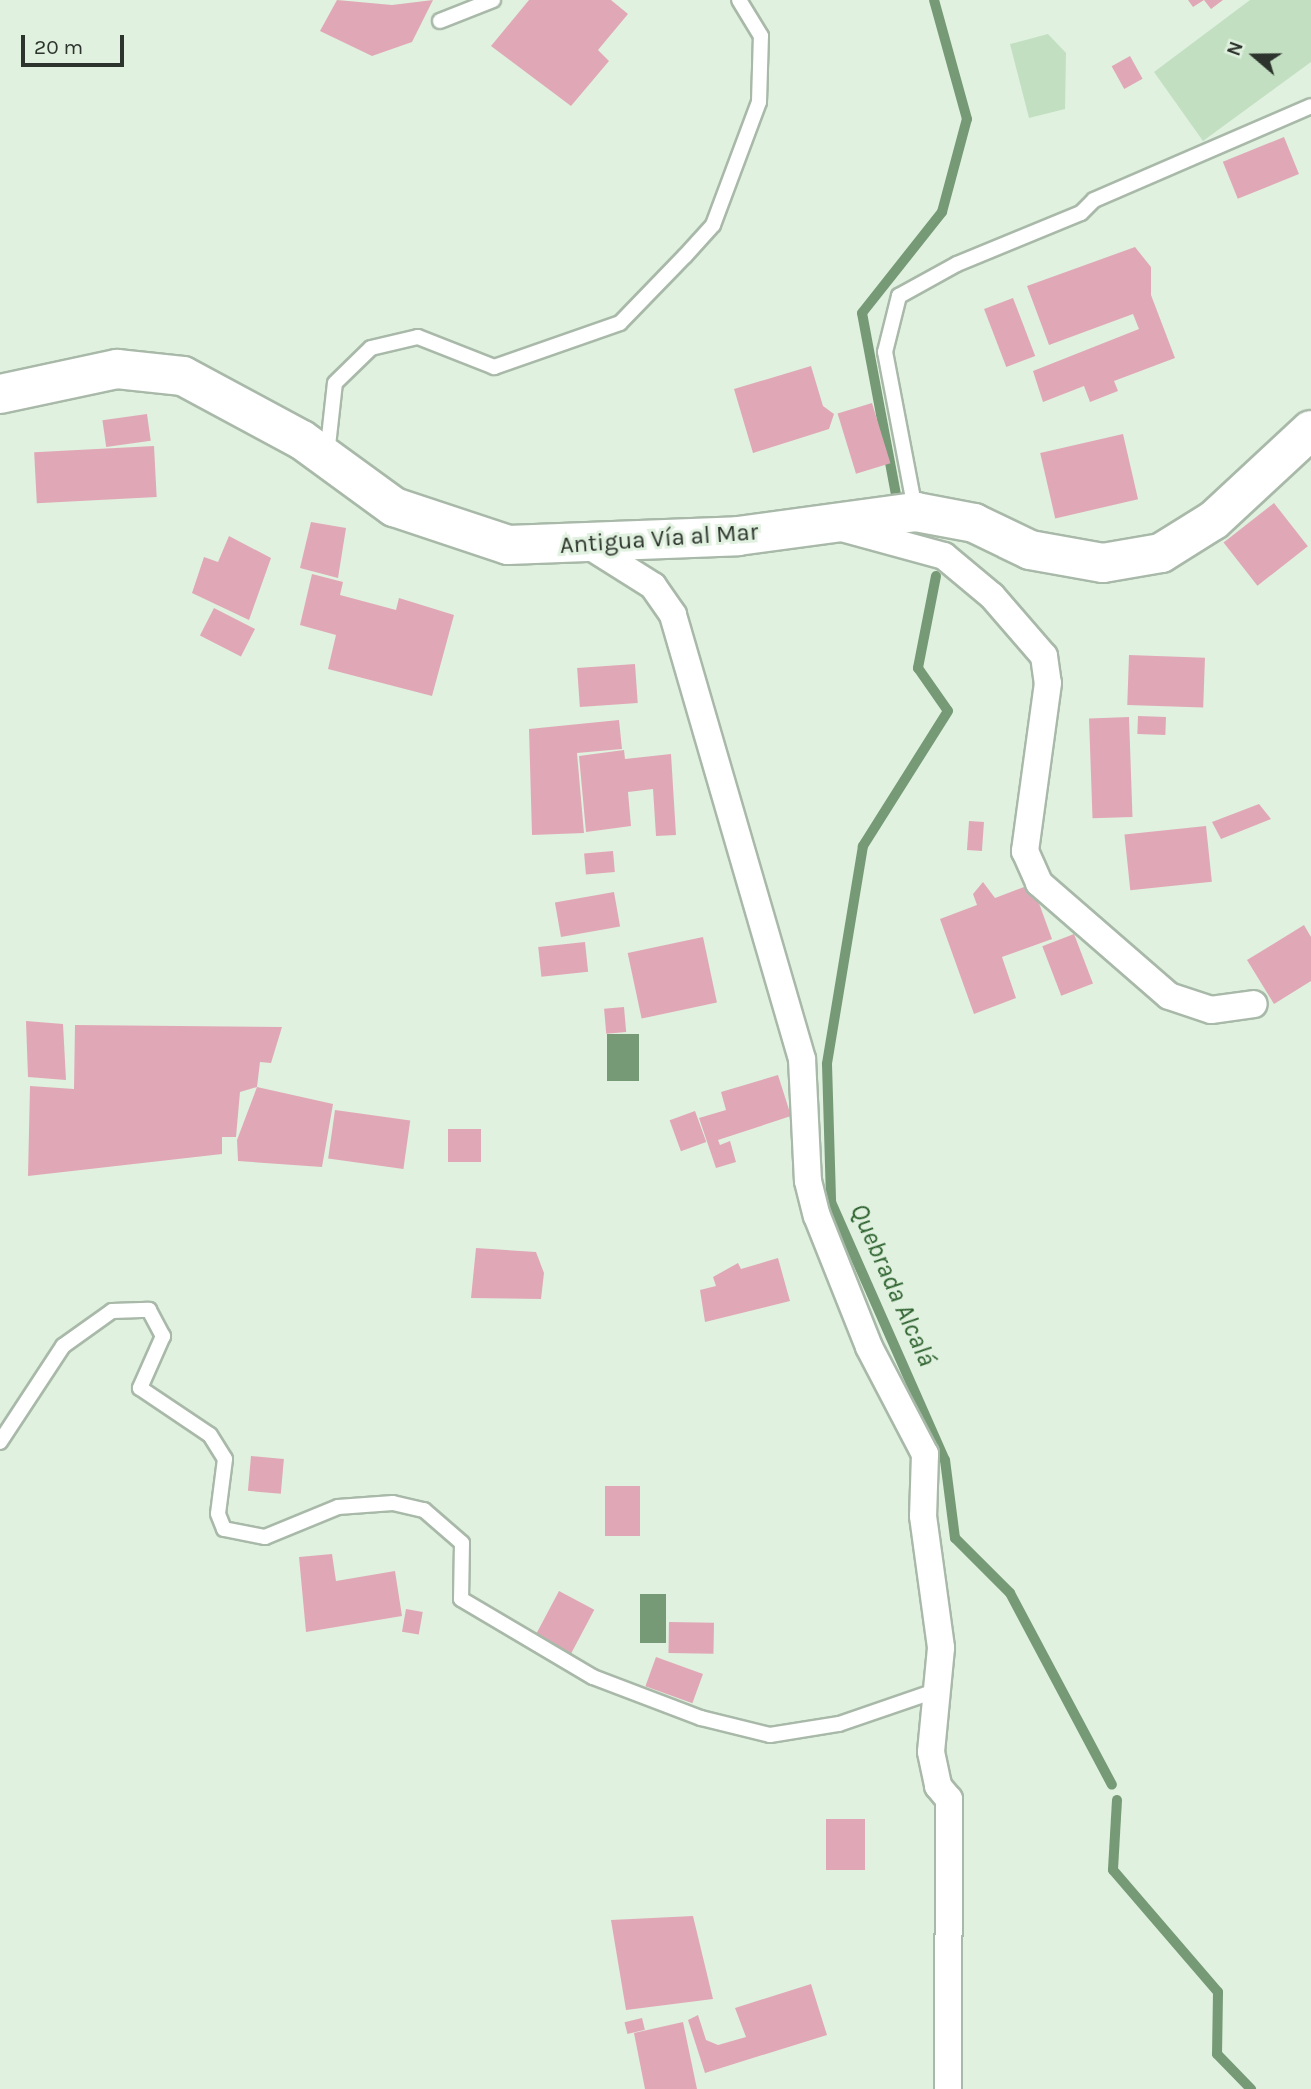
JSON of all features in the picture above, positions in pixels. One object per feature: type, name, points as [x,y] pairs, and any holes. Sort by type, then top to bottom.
[{"type":"main road","name":"Antigua Vía al Mar","points":[[0,394],[117,369],[183,376],[246,405],[326,463],[394,507],[458,533],[508,545],[588,545],[830,525],[916,512],[974,523],[1030,550],[1103,564],[1161,553],[1214,520],[1311,430]]},
{"type":"street","points":[[830,525],[944,556],[992,596],[1044,656],[1048,683],[1025,851],[1039,883],[1169,996],[1211,1010],[1254,1004]]},
{"type":"street","points":[[588,545],[653,586],[687,651],[802,1059],[808,1181],[817,1216],[869,1347],[925,1454],[923,1516],[941,1648],[930,1752],[938,1786],[949,1799],[948,2089]]},
{"type":"lane","points":[[440,21],[493,0]]},
{"type":"lane","points":[[326,463],[335,383],[371,348],[418,337],[494,367],[620,323],[713,225],[740,162],[764,71],[761,36],[739,0]]},
{"type":"lane","points":[[916,512],[885,352],[899,296],[957,264],[1081,213],[1094,200],[1311,106]]},
{"type":"lane","points":[[0,1442],[63,1346],[111,1311],[149,1310],[163,1336],[140,1388],[210,1434],[225,1459],[218,1514],[223,1529],[265,1537],[338,1507],[393,1503],[424,1510],[462,1543],[461,1599],[593,1677],[701,1718],[771,1735],[839,1724],[935,1691]]},
{"type":"shaded area","points":[[1250,0],[1311,0],[1311,62],[1203,141],[1154,72]]},
{"type":"shaded area","points":[[1048,34],[1066,53],[1065,109],[1029,118],[1010,44]]},
{"type":"shaded area","points":[[607,1034],[639,1034],[639,1081],[607,1081]]},
{"type":"shaded area","points":[[640,1594],[666,1594],[666,1643],[640,1643]]},
{"type":"building","points":[[337,0],[392,5],[433,0],[412,42],[372,56],[320,31]]},
{"type":"building","points":[[529,0],[611,0],[628,14],[598,50],[609,61],[571,106],[491,46]]},
{"type":"building","points":[[1188,0],[1204,0],[1193,7]]},
{"type":"building","points":[[1204,0],[1223,0],[1211,9]]},
{"type":"building","points":[[1130,56],[1143,79],[1124,89],[1112,66]]},
{"type":"building","points":[[1284,137],[1299,174],[1238,199],[1223,162]]},
{"type":"building","points":[[1135,247],[1151,267],[1151,295],[1175,358],[1114,381],[1118,391],[1090,402],[1084,386],[1043,402],[1033,371],[1139,329],[1133,314],[1049,345],[1027,286]]},
{"type":"building","points":[[1013,298],[1035,356],[1006,367],[984,309]]},
{"type":"building","points":[[811,366],[823,406],[834,414],[829,429],[753,453],[734,389]]},
{"type":"building","points":[[872,403],[890,463],[856,474],[838,414]]},
{"type":"building","points":[[147,414],[151,441],[106,447],[102,420]]},
{"type":"building","points":[[1123,434],[1138,499],[1055,518],[1040,453]]},
{"type":"building","points":[[154,446],[157,497],[37,503],[34,452]]},
{"type":"building","points":[[1274,503],[1308,546],[1257,586],[1224,542]]},
{"type":"building","points":[[311,522],[346,528],[338,578],[300,568]]},
{"type":"building","points":[[229,536],[271,558],[249,620],[192,593],[204,557],[218,562]]},
{"type":"building","points":[[312,574],[343,582],[340,595],[396,610],[399,598],[454,615],[432,696],[328,669],[336,635],[300,625]]},
{"type":"building","points":[[214,608],[255,629],[241,657],[200,636]]},
{"type":"building","points":[[1129,655],[1205,658],[1203,708],[1127,705]]},
{"type":"building","points":[[635,664],[638,703],[580,707],[577,668]]},
{"type":"building","points":[[1138,716],[1166,717],[1165,735],[1137,734]]},
{"type":"building","points":[[1129,717],[1132,817],[1093,818],[1089,718]]},
{"type":"building","points":[[619,720],[622,749],[577,753],[584,833],[532,835],[529,729]]},
{"type":"building","points":[[624,750],[625,759],[671,754],[676,835],[656,836],[653,789],[628,792],[631,826],[586,832],[579,756]]},
{"type":"building","points":[[1259,804],[1271,819],[1221,839],[1212,822]]},
{"type":"building","points":[[969,821],[984,822],[982,851],[967,850]]},
{"type":"building","points":[[1206,826],[1212,882],[1130,890],[1124,835]]},
{"type":"building","points":[[613,851],[615,872],[586,874],[584,854]]},
{"type":"building","points":[[983,882],[995,898],[1032,884],[1052,939],[1002,957],[1016,998],[974,1014],[940,919],[977,905],[973,894]]},
{"type":"building","points":[[614,892],[620,926],[561,937],[555,902]]},
{"type":"building","points":[[1304,925],[1311,937],[1311,981],[1274,1004],[1247,960]]},
{"type":"building","points":[[1074,934],[1093,983],[1061,996],[1042,946]]},
{"type":"building","points":[[703,937],[717,1003],[642,1019],[628,953]]},
{"type":"building","points":[[585,942],[588,972],[541,977],[538,947]]},
{"type":"building","points":[[624,1007],[626,1032],[606,1034],[604,1009]]},
{"type":"building","points":[[26,1021],[63,1024],[66,1080],[28,1077]]},
{"type":"building","points":[[75,1025],[282,1027],[271,1063],[260,1062],[257,1087],[240,1092],[236,1137],[222,1137],[222,1154],[28,1176],[30,1086],[74,1089]]},
{"type":"building","points":[[778,1075],[791,1116],[718,1140],[720,1145],[730,1141],[736,1162],[716,1168],[699,1118],[726,1110],[721,1092]]},
{"type":"building","points":[[257,1087],[333,1104],[322,1167],[238,1161],[237,1140]]},
{"type":"building","points":[[335,1110],[410,1121],[403,1169],[328,1159]]},
{"type":"building","points":[[695,1111],[706,1142],[681,1151],[670,1120]]},
{"type":"building","points":[[448,1129],[481,1129],[481,1162],[448,1162]]},
{"type":"building","points":[[476,1248],[536,1252],[544,1273],[541,1299],[471,1298]]},
{"type":"building","points":[[778,1258],[790,1301],[705,1322],[700,1290],[716,1286],[713,1277],[738,1263],[741,1269]]},
{"type":"building","points":[[251,1456],[284,1459],[281,1494],[248,1491]]},
{"type":"building","points":[[605,1486],[640,1486],[640,1536],[605,1536]]},
{"type":"building","points":[[332,1554],[336,1581],[395,1571],[402,1616],[306,1632],[299,1557]]},
{"type":"building","points":[[559,1591],[594,1610],[571,1654],[536,1635]]},
{"type":"building","points":[[406,1609],[423,1612],[419,1635],[402,1632]]},
{"type":"building","points":[[669,1622],[714,1623],[713,1654],[668,1653]]},
{"type":"building","points":[[656,1657],[703,1674],[692,1703],[645,1686]]},
{"type":"building","points":[[826,1819],[865,1819],[865,1870],[826,1870]]},
{"type":"building","points":[[693,1916],[713,1999],[626,2010],[611,1920]]},
{"type":"building","points":[[811,1984],[827,2035],[705,2073],[688,2020],[698,2015],[706,2040],[718,2045],[746,2037],[735,2008]]},
{"type":"building","points":[[642,2018],[645,2030],[627,2034],[625,2022]]},
{"type":"building","points":[[683,2022],[697,2089],[645,2089],[634,2033]]},
{"type":"waterway","name":"Quebrada Alcalá","points":[[897,500],[862,313],[942,212],[967,119],[934,0]]},
{"type":"waterway","name":"Quebrada Alcalá","points":[[936,576],[918,668],[948,711],[863,846],[827,1064],[831,1202],[945,1460],[955,1538],[1010,1593],[1112,1785]]},
{"type":"waterway","name":"Quebrada Alcalá","points":[[1117,1800],[1113,1870],[1218,1992],[1217,2054],[1251,2089]]}]
